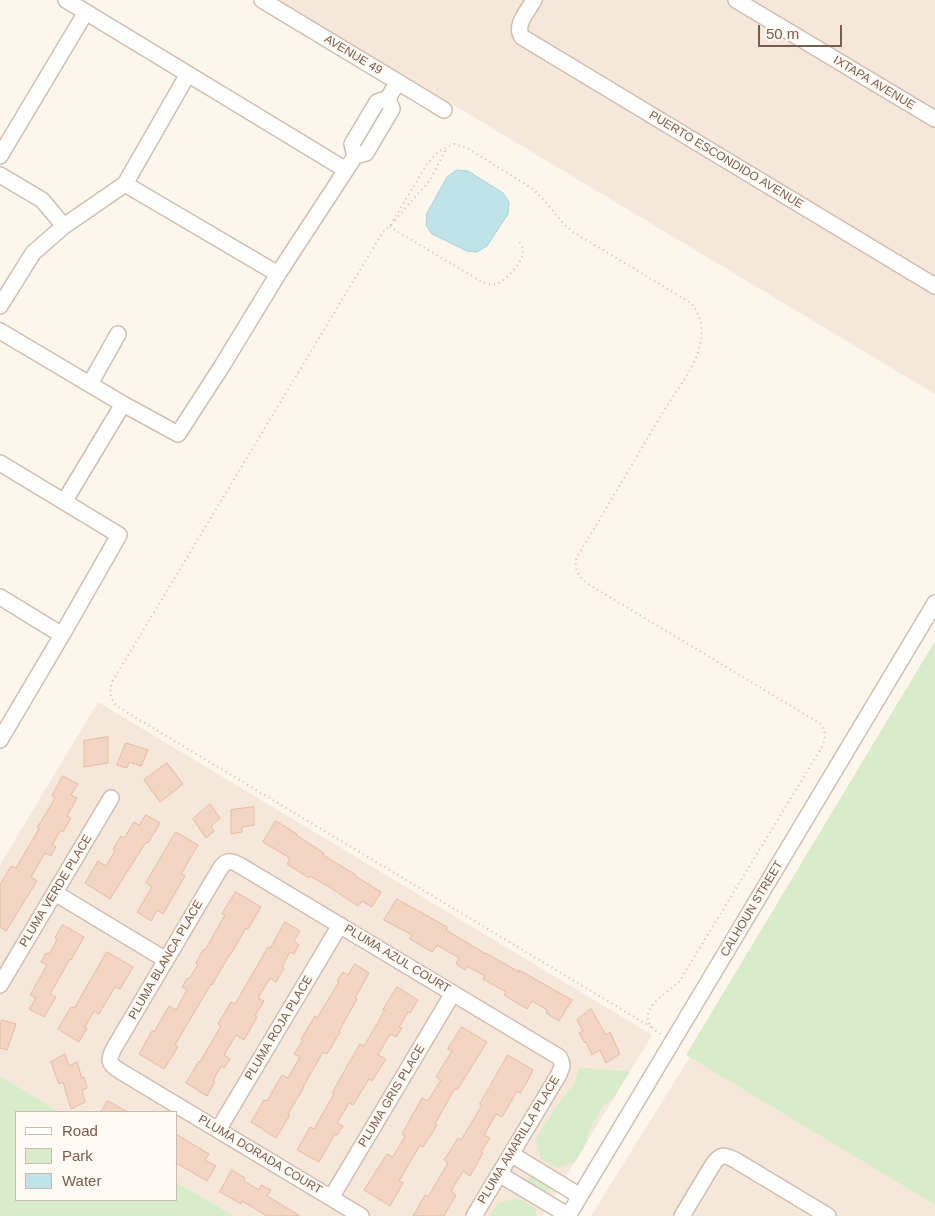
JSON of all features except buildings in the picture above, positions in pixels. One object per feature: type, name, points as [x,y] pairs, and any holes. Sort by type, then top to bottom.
[{"type":"street","points":[[66,0],[346,170]]},
{"type":"street","name":"AVENUE 49","points":[[262,0],[444,110]]},
{"type":"street","name":"PUERTO ESCONDIDO AVENUE","points":[[534,0],[519,26],[519,32],[522,37],[529,42],[935,286]]},
{"type":"street","name":"IXTAPA AVENUE","points":[[736,0],[935,119]]},
{"type":"street","points":[[0,156],[86,12]]},
{"type":"street","points":[[0,306],[33,253],[64,226],[124,184],[188,74]]},
{"type":"street","points":[[355,156],[352,144],[377,102],[388,98],[398,82]]},
{"type":"street","points":[[0,331],[123,404],[178,434],[278,274],[355,156],[366,152],[378,134],[392,109],[388,98]]},
{"type":"street","points":[[364,125],[378,134]]},
{"type":"street","points":[[0,175],[42,200],[64,226]]},
{"type":"street","points":[[124,184],[278,274]]},
{"type":"street","points":[[90,384],[118,334]]},
{"type":"street","points":[[64,502],[123,404]]},
{"type":"street","points":[[0,463],[119,535],[0,740]]},
{"type":"street","points":[[0,598],[62,635]]},
{"type":"street","name":"CALHOUN STREET","points":[[569,1216],[935,603]]},
{"type":"street","name":"PLUMA VERDE PLACE","points":[[0,984],[111,798]]},
{"type":"street","name":"PLUMA AZUL COURT","points":[[227,861],[241,866],[453,993],[559,1057],[562,1062]]},
{"type":"street","name":"PLUMA BLANCA PLACE","points":[[109,1062],[114,1048],[222,865],[227,861]]},
{"type":"street","points":[[55,893],[166,960]]},
{"type":"street","name":"PLUMA ROJA PLACE","points":[[218,1130],[340,926]]},
{"type":"street","name":"PLUMA GRIS PLACE","points":[[331,1198],[453,993]]},
{"type":"street","name":"PLUMA DORADA COURT","points":[[109,1062],[113,1067],[361,1216]]},
{"type":"street","name":"PLUMA AMARILLA PLACE","points":[[474,1216],[558,1076],[562,1068],[562,1062]]},
{"type":"street","points":[[511,1154],[580,1196]]},
{"type":"street","points":[[682,1216],[716,1159],[721,1156],[728,1156],[828,1216]]},
{"type":"street","points":[[499,1174],[569,1216]]},
{"type":"path","points":[[390,226],[427,164],[438,152],[454,144],[467,148],[532,189],[573,232],[691,303],[700,317],[702,334],[699,349],[692,366],[577,557],[576,566],[579,576],[593,587],[821,724],[825,740],[679,982],[650,1008],[648,1020],[651,1027]]},
{"type":"path","points":[[447,148],[430,180],[390,226],[384,230],[112,682],[110,693],[118,707],[673,1041]]},
{"type":"path","points":[[390,226],[488,284],[497,284],[510,275],[515,268],[524,251],[518,240]]},
{"type":"shaded area","points":[[279,0],[935,0],[935,394],[432,92]]},
{"type":"shaded area","points":[[98,702],[652,1035],[542,1216],[234,1216],[178,1183],[178,1111],[58,1111],[0,1076],[0,865]]},
{"type":"shaded area","points":[[690,1057],[935,1205],[935,1216],[591,1216]]},
{"type":"green space","points":[[935,641],[935,1205],[686,1055]]},
{"type":"green space","points":[[579,1068],[630,1071],[614,1097],[603,1106],[587,1134],[587,1142],[575,1162],[557,1168],[541,1159],[536,1138],[555,1108],[574,1084]]},
{"type":"green space","points":[[0,1076],[58,1111],[15,1111],[15,1201],[178,1201],[178,1183],[234,1216],[0,1216]]},
{"type":"green space","points":[[531,1175],[548,1183],[550,1186],[549,1191],[544,1193],[528,1184],[528,1178]]},
{"type":"green space","points":[[518,1198],[535,1208],[537,1216],[490,1216],[498,1203]]},
{"type":"water","points":[[457,170],[468,171],[503,193],[509,202],[508,214],[487,246],[477,252],[467,251],[432,234],[426,225],[427,213],[447,177]]}]
